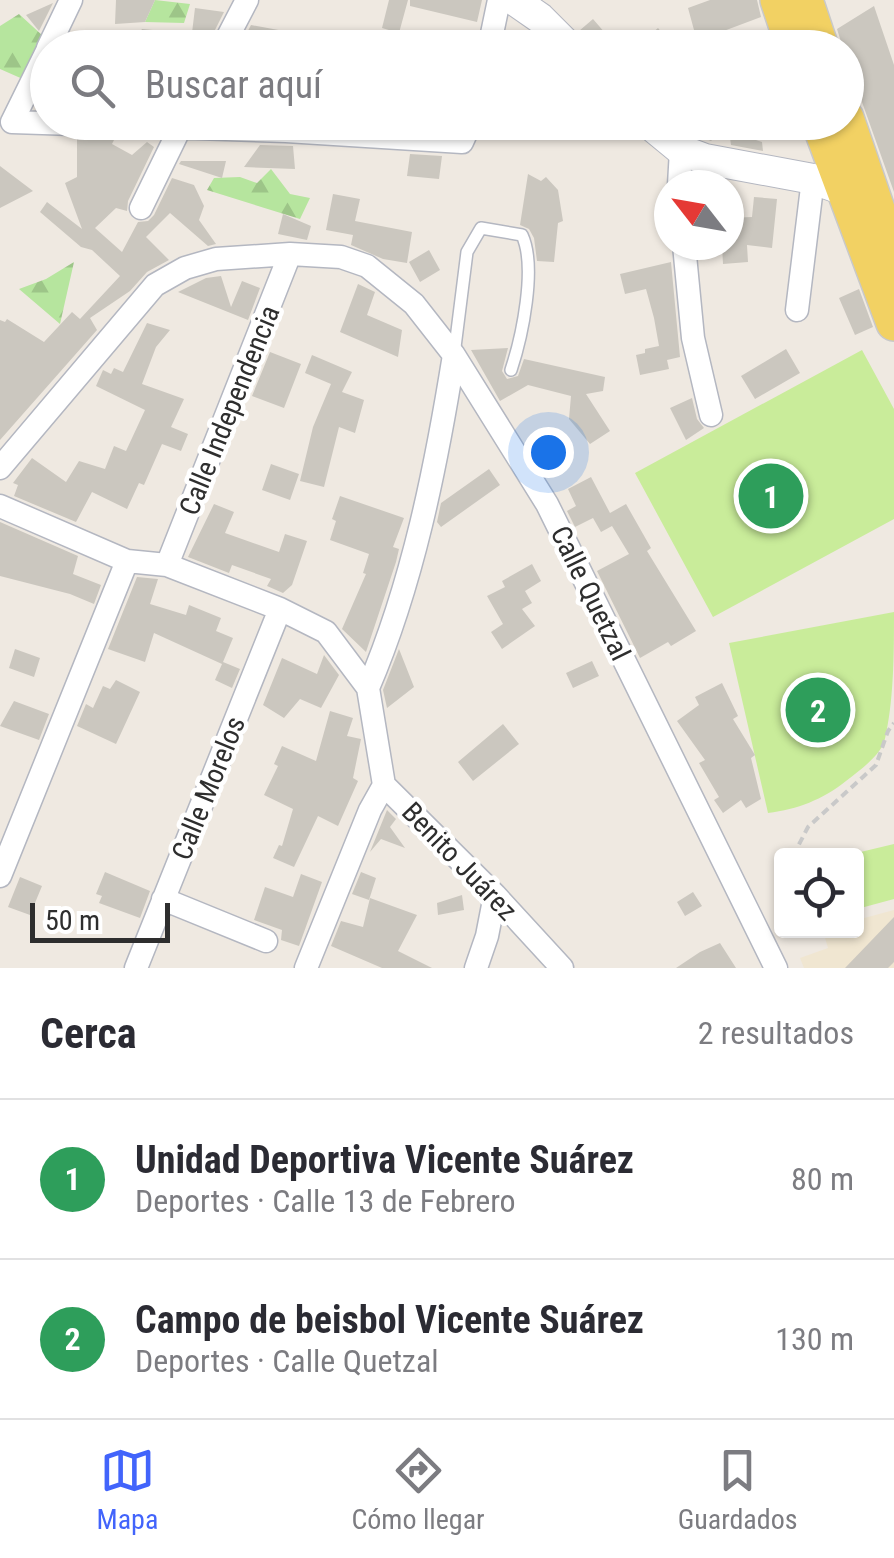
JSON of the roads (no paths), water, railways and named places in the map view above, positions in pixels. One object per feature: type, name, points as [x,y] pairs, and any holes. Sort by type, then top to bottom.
[{"type":"main road","points":[[778,0],[788,30]]},
{"type":"main road","points":[[804,0],[815,30]]},
{"type":"main road","points":[[825,140],[894,323]]},
{"type":"main road","points":[[844,140],[841,183],[894,259]]},
{"type":"street","points":[[57,30],[72,0]]},
{"type":"street","points":[[231,30],[247,0]]},
{"type":"street","points":[[493,30],[499,0]]},
{"type":"street","points":[[514,0],[552,30]]},
{"type":"street","points":[[6,126],[30,81]]},
{"type":"street","points":[[142,208],[174,140]]},
{"type":"street","points":[[669,140],[681,150],[705,159],[841,183],[797,310]]},
{"type":"street","points":[[680,170],[681,150]]},
{"type":"street","name":"Calle Quetzal","points":[[0,468],[156,285],[184,268],[216,258],[290,254],[341,257],[367,266],[414,304],[454,355],[547,504],[776,968]]},
{"type":"street","name":"Calle Independencia","points":[[166,565],[290,254]]},
{"type":"street","points":[[685,260],[693,338],[711,415]]},
{"type":"street","points":[[368,688],[384,653],[437,460],[454,355]]},
{"type":"street","name":"Benito Juárez","points":[[0,506],[128,560],[166,565],[280,608],[326,632],[368,688],[384,785],[562,968]]},
{"type":"street","points":[[0,876],[128,560]]},
{"type":"street","name":"Calle Morelos","points":[[136,968],[280,608]]},
{"type":"street","points":[[306,968],[370,810],[384,785]]},
{"type":"street","points":[[476,968],[495,895]]},
{"type":"street","points":[[162,899],[266,941]]},
{"type":"street","points":[[487,936],[498,968]]},
{"type":"lane","points":[[454,355],[467,252],[481,228],[522,236],[528,249],[522,336],[512,370]]},
{"type":"place","name":"Unidad Deportiva Vicente Suárez","points":[[771,496]]},
{"type":"place","name":"Campo de beisbol Vicente Suárez","points":[[818,710]]}]
